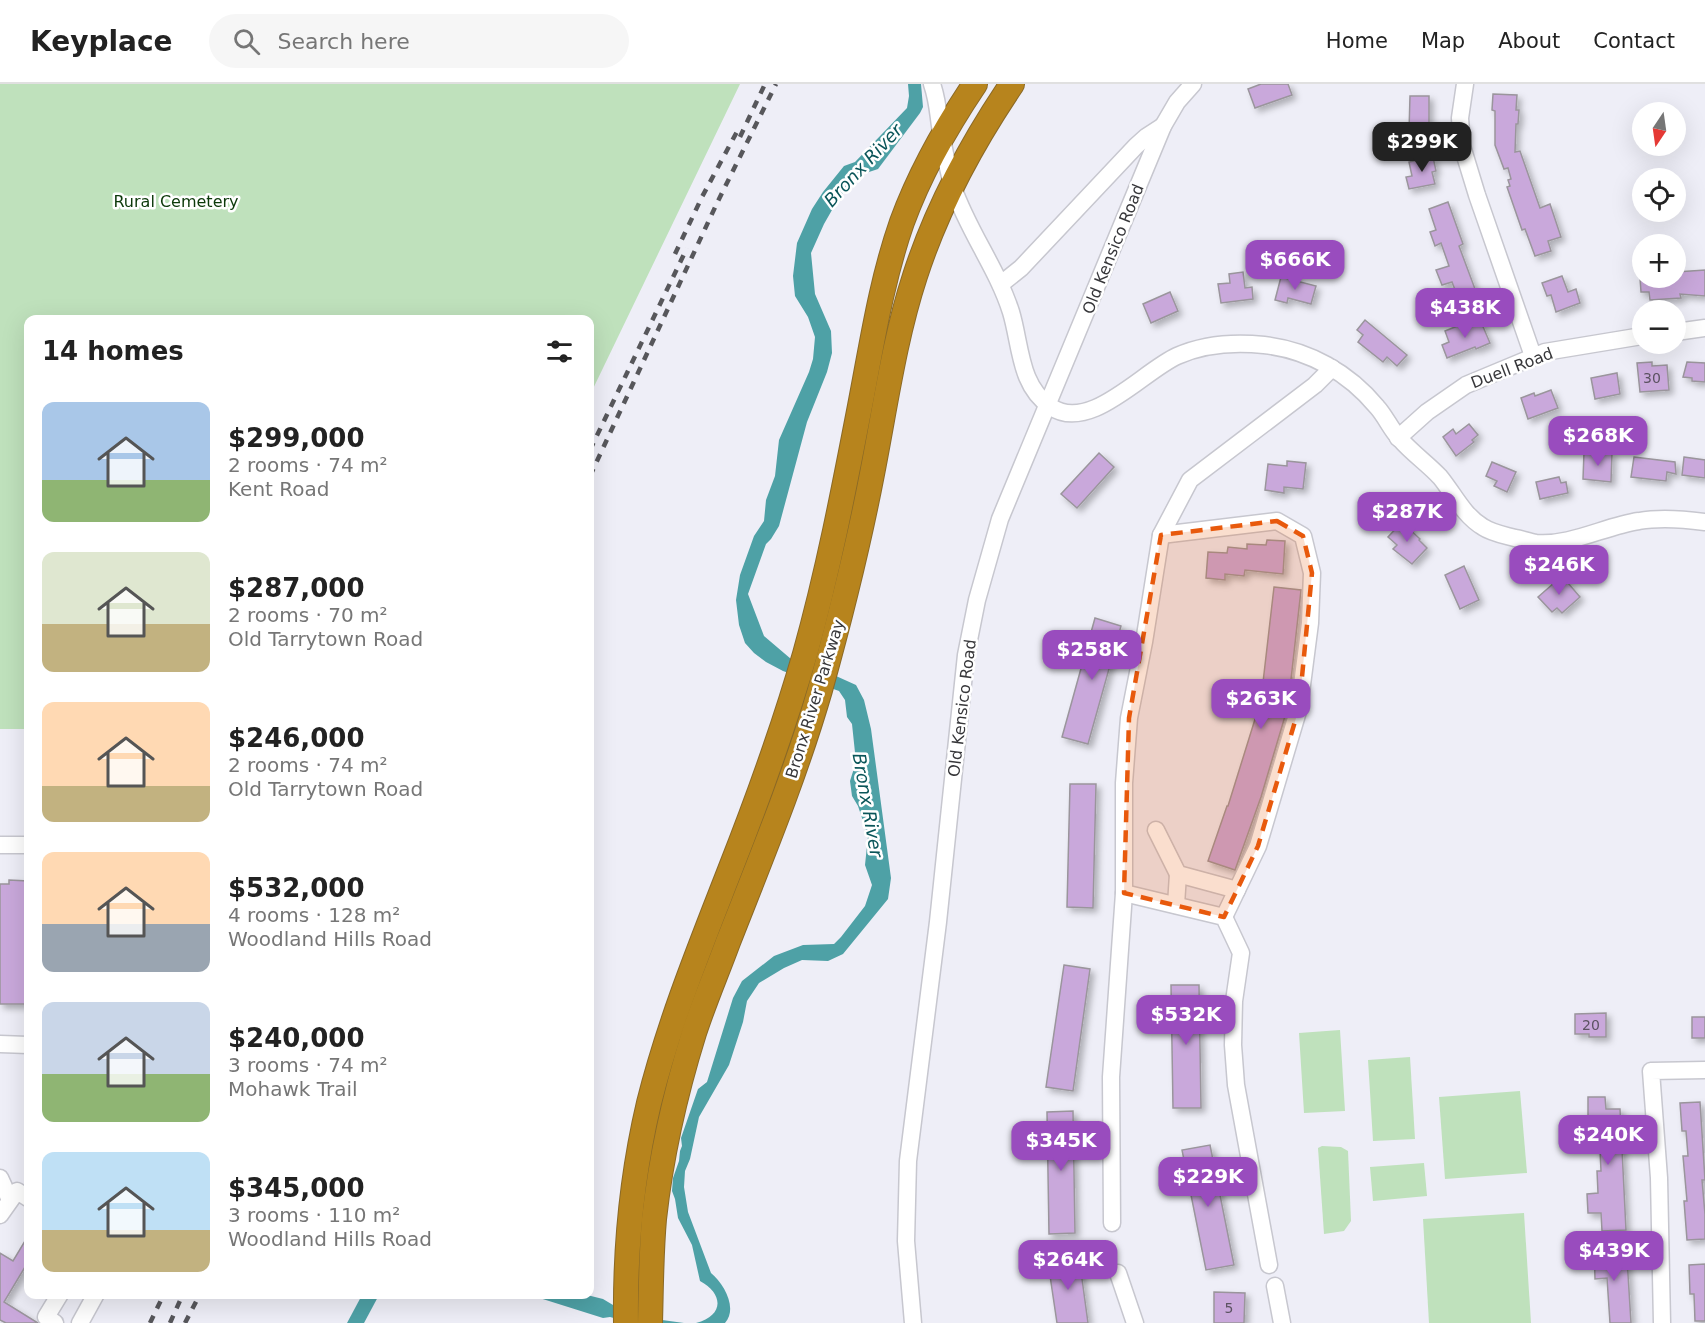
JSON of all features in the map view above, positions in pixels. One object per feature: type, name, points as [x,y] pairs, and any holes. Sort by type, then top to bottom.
[{"type":"highway","name":"Bronx River Parkway","points":[[626,1323],[626,1290],[634,1184],[643,1131],[656,1078],[680,1000],[755,805],[806,650],[834,536],[894,244],[913,194],[942,137],[975,84]]},
{"type":"highway","name":"Bronx River Parkway","points":[[650,1312],[652,1245],[658,1192],[667,1138],[682,1076],[703,1007],[782,805],[819,694],[860,534],[905,312],[933,226],[977,141],[1012,84]]},
{"type":"street","points":[[932,84],[938,101],[942,137],[953,185],[964,214],[1001,284],[1012,315],[1018,348],[1031,386],[1054,409],[1069,413],[1091,411],[1102,406],[1169,360],[1191,351],[1216,345],[1240,344],[1289,350],[1309,356],[1332,368],[1364,391],[1398,438],[1439,477],[1466,513],[1484,528],[1505,536],[1537,543],[1560,542],[1638,521],[1674,518],[1705,522]]},
{"type":"street","name":"Old Kensico Road","points":[[913,1323],[906,1241],[908,1161],[938,922],[966,656],[977,600],[1000,519],[1163,126],[1177,102],[1193,84]]},
{"type":"street","points":[[1465,84],[1460,118],[1462,146],[1533,356]]},
{"type":"street","name":"Old Kensico Road","points":[[1001,284],[1021,268],[1146,136],[1163,126]]},
{"type":"street","points":[[1686,331],[1705,328]]},
{"type":"street","name":"Duell Road","points":[[1398,438],[1427,412],[1466,385],[1533,356],[1632,338]]},
{"type":"street","points":[[1112,1223],[1111,1077],[1124,893],[1124,783],[1129,718],[1161,535],[1190,480],[1315,385],[1332,368]]},
{"type":"street","points":[[1161,535],[1277,521],[1303,536],[1312,573],[1310,623],[1299,708],[1258,846],[1224,917]]},
{"type":"street","points":[[1156,830],[1178,874],[1176,905]]},
{"type":"street","points":[[0,845],[24,845]]},
{"type":"street","points":[[1178,874],[1237,890]]},
{"type":"street","points":[[1124,893],[1224,917]]},
{"type":"street","points":[[1224,917],[1241,952],[1234,1001],[1233,1045],[1236,1085],[1269,1265]]},
{"type":"street","points":[[0,1044],[24,1044]]},
{"type":"street","points":[[1662,1323],[1659,1178],[1651,1071],[1705,1070]]},
{"type":"street","points":[[0,1178],[10,1200]]},
{"type":"street","points":[[0,1215],[17,1191],[24,1195]]},
{"type":"street","points":[[1118,1273],[1136,1323]]},
{"type":"street","points":[[1275,1286],[1282,1323]]},
{"type":"street","points":[[55,1323],[46,1317],[57,1299]]},
{"type":"street","points":[[80,1323],[93,1299]]},
{"type":"highlighted area","points":[[1277,521],[1303,536],[1312,573],[1299,708],[1258,846],[1224,917],[1124,893],[1129,718],[1161,535]]},
{"type":"green space","name":"Rural Cemetery","points":[[0,84],[740,84],[594,387],[594,315],[24,315],[24,729],[0,729]]},
{"type":"green space","points":[[1340,1030],[1345,1111],[1304,1113],[1299,1033]]},
{"type":"green space","points":[[1410,1057],[1415,1139],[1373,1141],[1368,1060]]},
{"type":"green space","points":[[1520,1091],[1527,1173],[1445,1179],[1439,1097]]},
{"type":"green space","points":[[1322,1146],[1341,1147],[1348,1151],[1351,1221],[1344,1231],[1324,1234],[1318,1148]]},
{"type":"green space","points":[[1424,1163],[1427,1196],[1373,1201],[1370,1167]]},
{"type":"green space","points":[[1524,1213],[1531,1323],[1429,1323],[1423,1219]]},
{"type":"water","name":"Bronx River","points":[[908,84],[921,84],[923,107],[920,113],[878,169],[860,175],[840,196],[811,253],[815,294],[831,331],[832,353],[807,422],[779,526],[766,544],[748,594],[764,636],[791,659],[856,685],[864,700],[871,729],[891,878],[888,899],[843,954],[828,961],[802,960],[784,968],[759,983],[747,1001],[743,1022],[729,1065],[699,1117],[690,1159],[685,1171],[684,1187],[688,1212],[711,1273],[725,1290],[730,1303],[729,1317],[725,1323],[696,1323],[712,1315],[718,1304],[713,1292],[700,1281],[692,1245],[678,1218],[672,1191],[673,1178],[682,1146],[681,1138],[698,1089],[707,1082],[733,998],[742,981],[774,956],[803,945],[834,944],[865,906],[872,885],[865,865],[868,836],[858,806],[852,796],[850,781],[856,762],[852,724],[847,717],[845,700],[839,691],[783,671],[754,653],[745,643],[739,625],[736,600],[740,575],[754,536],[764,521],[766,500],[775,476],[779,440],[813,359],[815,337],[808,317],[795,296],[793,276],[797,243],[812,209],[844,166],[855,162],[907,108]]},
{"type":"water","points":[[594,1297],[662,1320],[684,1323],[632,1323],[610,1317],[603,1318],[543,1299],[594,1299]]},
{"type":"water","points":[[360,1299],[377,1299],[364,1323],[347,1323]]},
{"type":"building","points":[[1261,84],[1288,84],[1292,95],[1255,108],[1248,89]]},
{"type":"building","points":[[1493,94],[1517,95],[1516,110],[1519,110],[1515,152],[1520,151],[1540,208],[1550,204],[1561,237],[1548,241],[1551,251],[1535,256],[1525,229],[1522,230],[1507,187],[1510,186],[1508,180],[1511,179],[1508,168],[1504,169],[1495,145]]},
{"type":"building","points":[[1410,96],[1429,96],[1429,132],[1409,131]]},
{"type":"building","points":[[1433,157],[1436,171],[1432,172],[1435,184],[1409,189],[1406,177],[1412,176],[1409,162]]},
{"type":"building","points":[[1448,202],[1463,244],[1459,246],[1478,297],[1460,303],[1452,282],[1442,285],[1436,270],[1449,266],[1441,243],[1435,246],[1430,232],[1436,230],[1429,209]]},
{"type":"building","points":[[1705,270],[1705,296],[1680,294],[1681,298],[1650,300],[1649,292],[1641,292],[1641,288],[1686,288],[1686,271]]},
{"type":"building","points":[[1243,272],[1245,288],[1252,287],[1253,299],[1221,303],[1218,284],[1230,283],[1229,274]]},
{"type":"building","points":[[1562,276],[1568,292],[1576,289],[1580,303],[1556,312],[1551,295],[1547,296],[1542,283]]},
{"type":"building","points":[[1281,277],[1316,286],[1311,304],[1288,298],[1287,303],[1275,300]]},
{"type":"building","points":[[1170,292],[1178,311],[1151,323],[1143,304]]},
{"type":"building","points":[[1365,320],[1407,355],[1397,366],[1387,357],[1383,362],[1358,342],[1363,335],[1357,330]]},
{"type":"building","points":[[1481,322],[1490,343],[1447,358],[1442,345],[1449,342],[1445,331],[1465,323],[1467,327]]},
{"type":"building","points":[[1652,362],[1652,366],[1667,365],[1669,390],[1640,392],[1637,363]]},
{"type":"building","points":[[1687,362],[1705,363],[1705,382],[1692,381],[1692,378],[1683,377]]},
{"type":"building","points":[[1617,373],[1620,394],[1595,399],[1591,378]]},
{"type":"building","points":[[1551,390],[1558,408],[1528,419],[1521,398]]},
{"type":"building","points":[[1469,424],[1478,435],[1472,440],[1474,442],[1456,456],[1443,437],[1453,429],[1456,434]]},
{"type":"building","points":[[1584,452],[1612,453],[1611,482],[1583,479]]},
{"type":"building","points":[[1099,453],[1114,467],[1077,508],[1061,494]]},
{"type":"building","points":[[1634,457],[1675,462],[1676,474],[1667,472],[1666,481],[1631,477]]},
{"type":"building","points":[[1684,457],[1705,460],[1705,478],[1682,475]]},
{"type":"building","points":[[1287,461],[1306,463],[1303,489],[1284,487],[1284,493],[1265,490],[1268,464],[1287,466]]},
{"type":"building","points":[[1492,462],[1516,472],[1507,492],[1494,486],[1497,481],[1486,476]]},
{"type":"building","points":[[1559,477],[1561,483],[1566,482],[1568,493],[1540,499],[1536,482]]},
{"type":"building","points":[[1402,522],[1427,548],[1412,564],[1393,549],[1397,545],[1388,537]]},
{"type":"building","points":[[1267,540],[1285,541],[1283,574],[1245,570],[1244,576],[1225,574],[1225,580],[1206,578],[1208,552],[1227,553],[1228,547],[1247,549],[1247,544],[1266,545]]},
{"type":"building","points":[[1464,566],[1479,600],[1460,609],[1445,575]]},
{"type":"building","points":[[1562,576],[1580,597],[1562,613],[1557,608],[1552,612],[1538,597]]},
{"type":"building","points":[[1274,587],[1301,590],[1288,706],[1261,797],[1235,870],[1208,861],[1256,716],[1259,717]]},
{"type":"building","points":[[1095,618],[1121,626],[1088,744],[1062,737]]},
{"type":"building","points":[[1070,784],[1096,784],[1093,908],[1067,907]]},
{"type":"building","points":[[9,880],[24,881],[24,1004],[0,1004],[0,884],[9,884]]},
{"type":"building","points":[[1064,965],[1090,969],[1073,1091],[1046,1087]]},
{"type":"building","points":[[1171,985],[1199,985],[1201,1108],[1173,1108]]},
{"type":"building","points":[[1606,1013],[1606,1037],[1575,1034],[1575,1014]]},
{"type":"building","points":[[1692,1017],[1705,1017],[1705,1038],[1692,1038]]},
{"type":"building","points":[[1588,1097],[1605,1097],[1606,1109],[1620,1109],[1626,1230],[1602,1231],[1601,1213],[1588,1213],[1587,1194],[1598,1193],[1597,1171],[1601,1171],[1599,1130],[1588,1130]]},
{"type":"building","points":[[1700,1102],[1705,1180],[1702,1180],[1705,1239],[1687,1240],[1684,1201],[1687,1201],[1683,1156],[1688,1156],[1686,1131],[1682,1131],[1680,1103]]},
{"type":"building","points":[[1073,1111],[1075,1233],[1049,1234],[1047,1112]]},
{"type":"building","points":[[1210,1145],[1234,1265],[1206,1270],[1182,1150]]},
{"type":"building","points":[[1611,1242],[1611,1259],[1627,1258],[1631,1323],[1610,1323],[1607,1278],[1595,1279],[1594,1243]]},
{"type":"building","points":[[24,1243],[24,1269],[4,1302],[38,1323],[6,1323],[0,1320],[0,1253],[13,1261]]},
{"type":"building","points":[[1079,1257],[1088,1323],[1057,1323],[1048,1262]]},
{"type":"building","points":[[1705,1264],[1705,1321],[1695,1321],[1694,1294],[1690,1294],[1689,1265]]},
{"type":"building","points":[[1214,1292],[1245,1293],[1244,1323],[1214,1323]]},
{"type":"railway","points":[[740,137],[765,84]]},
{"type":"railway","points":[[594,467],[718,201],[776,84]]},
{"type":"railway","points":[[675,254],[740,126]]},
{"type":"railway","points":[[594,442],[687,248]]},
{"type":"railway","points":[[150,1323],[162,1299]]},
{"type":"railway","points":[[170,1323],[181,1299]]},
{"type":"railway","points":[[185,1323],[197,1299]]}]
